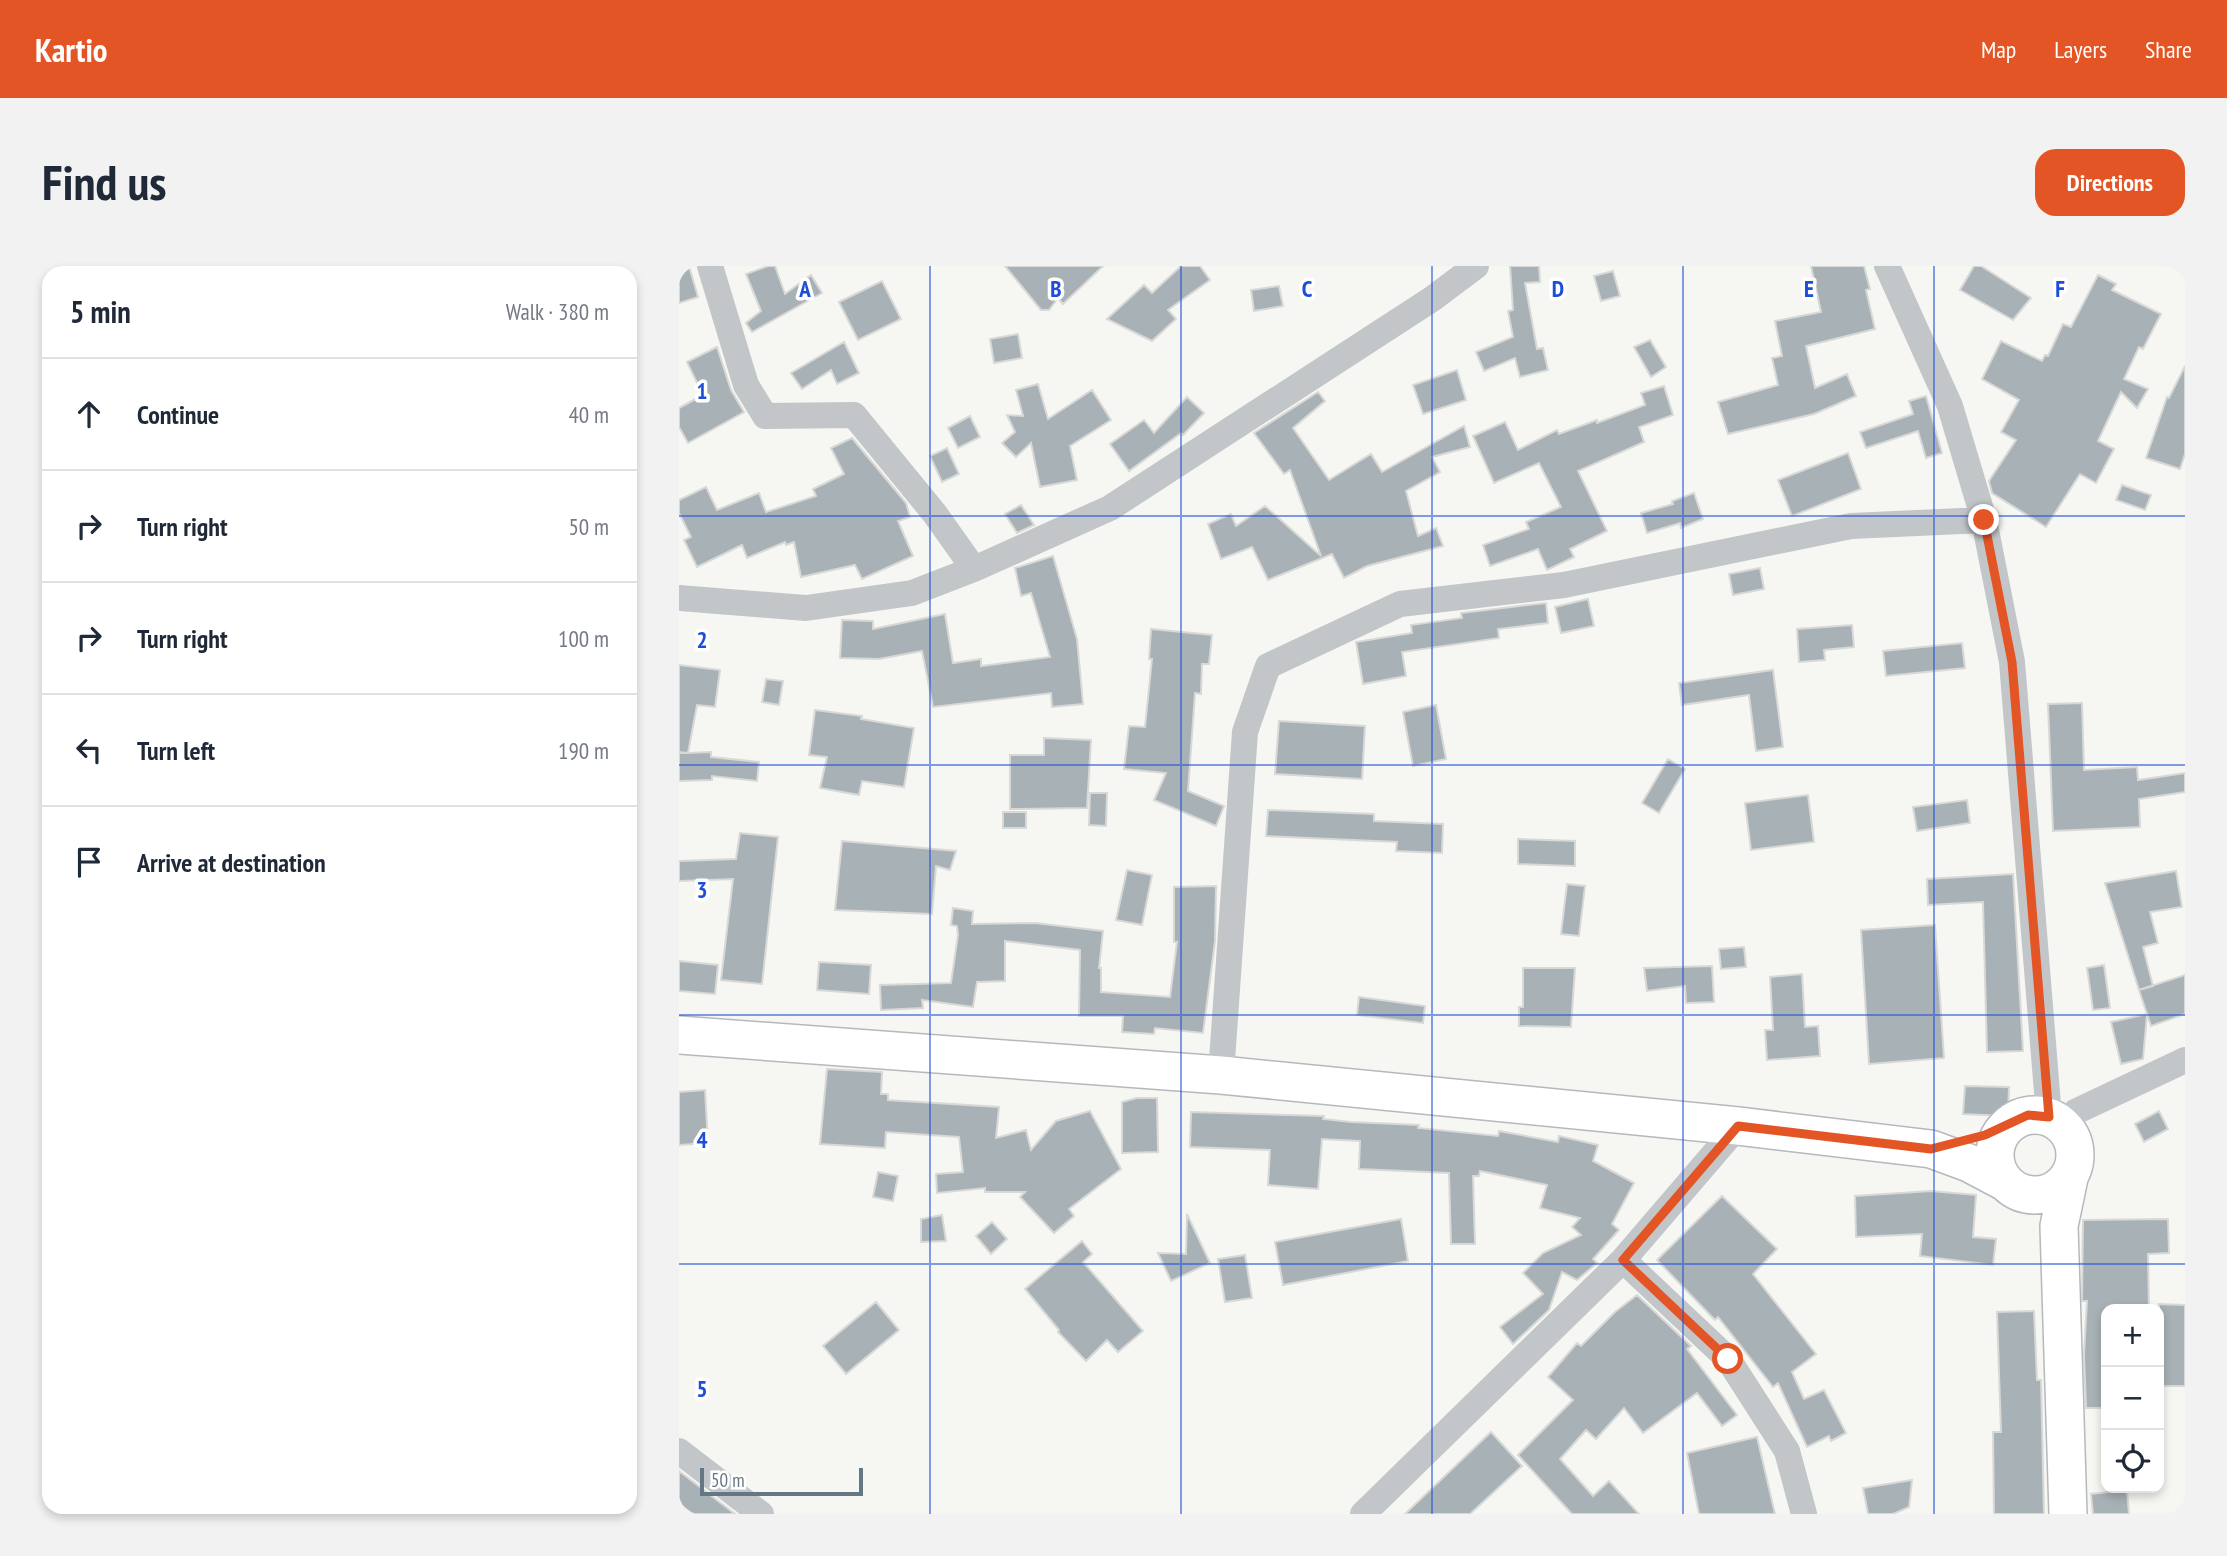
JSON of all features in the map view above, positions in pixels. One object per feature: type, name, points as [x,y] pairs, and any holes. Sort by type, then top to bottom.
[{"type":"main road","points":[[679,1035],[1221,1075],[1738,1126],[1931,1149],[1969,1163],[2011,1187],[2035,1209],[2062,1250]]},
{"type":"main road","points":[[1931,1149],[1973,1139],[2028,1115],[2056,1121],[2075,1148],[2076,1158],[2059,1226],[2062,1250],[2068,1514]]},
{"type":"main road","points":[[2009,1125],[1997,1142],[1995,1163],[2011,1187],[2043,1195],[2053,1192],[2069,1178]]},
{"type":"street","points":[[710,266],[746,385],[765,416],[854,415],[935,514],[974,569]]},
{"type":"street","points":[[679,598],[806,608],[912,593],[974,569],[1110,508],[1432,299],[1476,266]]},
{"type":"street","points":[[1887,266],[1950,406],[1984,520],[2012,662],[2056,1121],[2185,1060]]},
{"type":"street","points":[[1221,1075],[1245,732],[1268,666],[1400,604],[1563,585],[1851,526],[1984,520]]},
{"type":"street","points":[[1363,1514],[1623,1260],[1738,1126]]},
{"type":"street","points":[[1623,1260],[1728,1359],[1787,1451],[1804,1514]]},
{"type":"street","points":[[679,1451],[761,1514]]},
{"type":"building","points":[[679,266],[689,266],[698,297],[679,303]]},
{"type":"building","points":[[775,266],[785,294],[811,275],[822,293],[752,332],[746,323],[761,311],[746,274]]},
{"type":"building","points":[[1005,266],[1103,266],[1063,304],[1058,298],[1049,310],[1041,310]]},
{"type":"building","points":[[1181,266],[1200,266],[1210,280],[1168,310],[1176,319],[1152,341],[1107,319],[1144,285],[1152,293]]},
{"type":"building","points":[[1510,266],[1539,266],[1540,282],[1525,283],[1537,349],[1543,348],[1548,370],[1520,377],[1515,358],[1484,371],[1476,352],[1513,337],[1508,311],[1513,310]]},
{"type":"building","points":[[1811,266],[1864,266],[1870,289],[1866,290],[1875,329],[1806,346],[1815,388],[1847,374],[1856,396],[1814,414],[1728,434],[1718,402],[1778,385],[1772,358],[1782,356],[1775,321],[1821,312]]},
{"type":"building","points":[[1974,266],[1981,266],[2031,298],[2013,320],[1960,290]]},
{"type":"building","points":[[1613,271],[1620,296],[1601,301],[1594,276]]},
{"type":"building","points":[[2098,275],[2116,284],[2112,290],[2161,314],[2143,349],[2139,347],[2124,379],[2148,389],[2137,408],[2121,392],[2098,441],[2114,449],[2096,483],[2080,474],[2046,527],[1992,493],[1989,481],[2016,440],[2001,432],[2019,400],[1982,379],[2001,341],[2042,361],[2045,355],[2048,356],[2063,324],[2071,327]]},
{"type":"building","points":[[882,281],[901,319],[858,340],[839,302]]},
{"type":"building","points":[[1279,286],[1283,306],[1254,311],[1251,290]]},
{"type":"building","points":[[1018,334],[1022,358],[994,363],[990,339]]},
{"type":"building","points":[[1650,340],[1666,367],[1651,377],[1634,347]]},
{"type":"building","points":[[844,342],[859,373],[837,384],[831,370],[802,389],[791,373]]},
{"type":"building","points":[[717,347],[731,390],[744,412],[688,443],[679,427],[679,408],[703,395],[687,362]]},
{"type":"building","points":[[2185,366],[2185,454],[2180,469],[2146,458],[2167,397],[2169,398]]},
{"type":"building","points":[[1457,370],[1466,400],[1423,414],[1413,385]]},
{"type":"building","points":[[1038,384],[1048,419],[1092,390],[1111,420],[1070,446],[1077,480],[1040,487],[1031,443],[1016,457],[1002,443],[1015,432],[1007,415],[1023,416],[1016,390]]},
{"type":"building","points":[[1664,386],[1673,415],[1639,427],[1644,442],[1578,471],[1607,531],[1570,549],[1574,557],[1547,570],[1538,549],[1490,566],[1483,545],[1529,529],[1526,522],[1561,507],[1539,463],[1494,483],[1473,436],[1505,422],[1518,450],[1557,430],[1559,434],[1645,405],[1641,393]]},
{"type":"building","points":[[1318,392],[1325,401],[1293,428],[1329,480],[1371,454],[1382,472],[1464,426],[1470,447],[1432,457],[1440,472],[1406,491],[1418,536],[1436,528],[1443,546],[1367,566],[1344,578],[1332,554],[1268,580],[1252,547],[1221,559],[1208,524],[1231,514],[1236,526],[1265,506],[1321,556],[1290,470],[1284,474],[1254,433]]},
{"type":"building","points":[[1926,396],[1942,453],[1926,458],[1918,431],[1866,448],[1860,432],[1913,414],[1909,401]]},
{"type":"building","points":[[1187,397],[1204,413],[1183,435],[1181,433],[1129,471],[1110,444],[1144,420],[1154,433]]},
{"type":"building","points":[[970,416],[980,437],[958,448],[948,428]]},
{"type":"building","points":[[852,438],[906,503],[910,517],[898,521],[913,556],[862,579],[855,565],[801,577],[794,542],[786,545],[785,542],[747,558],[742,545],[697,567],[684,540],[691,537],[679,513],[679,500],[706,487],[717,510],[759,493],[766,512],[816,496],[813,489],[844,474],[831,448]]},
{"type":"building","points":[[947,448],[959,474],[942,482],[930,456]]},
{"type":"building","points":[[1848,453],[1861,489],[1792,516],[1778,480]]},
{"type":"building","points":[[2122,485],[2151,495],[2145,510],[2116,500]]},
{"type":"building","points":[[1694,493],[1703,519],[1681,528],[1680,523],[1647,533],[1641,513],[1673,504],[1672,501]]},
{"type":"building","points":[[1021,505],[1034,525],[1017,533],[1005,514]]},
{"type":"building","points":[[1053,556],[1077,639],[1083,704],[1052,707],[1051,693],[933,707],[922,651],[879,659],[840,658],[842,620],[873,621],[873,629],[945,614],[953,663],[981,659],[981,666],[1050,657],[1031,593],[1021,596],[1015,568]]},
{"type":"building","points":[[1760,568],[1764,589],[1733,595],[1729,574]]},
{"type":"building","points":[[1588,599],[1594,626],[1561,633],[1555,607]]},
{"type":"building","points":[[1546,603],[1548,623],[1498,629],[1499,638],[1402,652],[1406,676],[1363,684],[1356,642],[1412,633],[1411,625],[1462,618],[1461,613]]},
{"type":"building","points":[[1852,625],[1854,647],[1824,650],[1825,660],[1799,662],[1797,629]]},
{"type":"building","points":[[1151,629],[1212,635],[1209,664],[1202,664],[1201,694],[1195,693],[1188,791],[1224,806],[1216,826],[1154,800],[1166,773],[1124,769],[1129,726],[1145,727],[1152,659],[1149,659]]},
{"type":"building","points":[[1962,643],[1965,668],[1886,676],[1883,651]]},
{"type":"building","points":[[679,665],[720,670],[715,707],[697,705],[688,753],[679,752]]},
{"type":"building","points":[[1773,670],[1783,747],[1756,751],[1749,695],[1682,705],[1679,683]]},
{"type":"building","points":[[766,679],[783,681],[779,705],[762,702]]},
{"type":"building","points":[[2082,703],[2084,770],[2137,767],[2138,780],[2185,773],[2185,792],[2139,799],[2140,827],[2053,831],[2048,704]]},
{"type":"building","points":[[1436,705],[1446,759],[1413,766],[1403,712]]},
{"type":"building","points":[[815,710],[862,716],[861,719],[914,728],[904,787],[862,781],[859,795],[820,788],[827,757],[809,755]]},
{"type":"building","points":[[1279,721],[1365,726],[1362,779],[1275,774]]},
{"type":"building","points":[[1044,738],[1091,740],[1087,808],[1010,809],[1010,755],[1044,755]]},
{"type":"building","points":[[711,752],[711,757],[759,762],[757,781],[712,776],[712,780],[679,781],[679,753]]},
{"type":"building","points":[[1668,759],[1685,769],[1659,813],[1642,803]]},
{"type":"building","points":[[1090,793],[1107,793],[1106,826],[1089,825]]},
{"type":"building","points":[[1808,795],[1814,842],[1751,850],[1745,803]]},
{"type":"building","points":[[1967,800],[1970,823],[1917,831],[1913,807]]},
{"type":"building","points":[[1268,810],[1374,814],[1374,821],[1443,824],[1442,853],[1396,851],[1397,842],[1266,836]]},
{"type":"building","points":[[1003,812],[1026,812],[1026,828],[1003,828]]},
{"type":"building","points":[[740,833],[778,837],[762,984],[721,980],[733,879],[679,881],[679,861],[736,859]]},
{"type":"building","points":[[1518,839],[1575,841],[1575,866],[1518,864]]},
{"type":"building","points":[[842,841],[956,851],[950,870],[936,866],[932,914],[835,910]]},
{"type":"building","points":[[1127,870],[1152,875],[1142,925],[1116,920]]},
{"type":"building","points":[[2176,871],[2182,907],[2150,912],[2158,943],[2143,947],[2153,986],[2139,990],[2105,883]]},
{"type":"building","points":[[2013,874],[2023,1051],[1987,1052],[1983,902],[1928,905],[1927,879]]},
{"type":"building","points":[[1567,884],[1585,886],[1579,936],[1561,934]]},
{"type":"building","points":[[1216,886],[1215,941],[1203,1033],[1155,1028],[1154,1034],[1122,1032],[1123,1016],[1079,1016],[1080,950],[1005,941],[1005,981],[977,982],[973,1007],[922,1000],[923,1008],[881,1010],[880,985],[951,983],[958,935],[957,926],[951,925],[953,908],[973,911],[972,924],[1035,923],[1103,931],[1099,968],[1101,992],[1170,997],[1177,942],[1174,942],[1174,887]]},
{"type":"building","points":[[1935,925],[1944,1058],[1869,1064],[1861,930]]},
{"type":"building","points":[[1744,947],[1746,967],[1721,969],[1719,949]]},
{"type":"building","points":[[679,961],[718,965],[715,994],[679,991]]},
{"type":"building","points":[[819,962],[871,965],[869,994],[817,990]]},
{"type":"building","points":[[2104,965],[2110,1008],[2093,1010],[2087,968]]},
{"type":"building","points":[[1712,966],[1714,1002],[1686,1003],[1685,986],[1647,991],[1644,968]]},
{"type":"building","points":[[1523,968],[1575,968],[1571,1027],[1519,1026],[1519,1007],[1523,1007]]},
{"type":"building","points":[[1802,974],[1805,1027],[1818,1026],[1820,1056],[1767,1060],[1765,1030],[1773,1030],[1770,977]]},
{"type":"building","points":[[2185,975],[2185,1014],[2151,1026],[2139,990]]},
{"type":"building","points":[[1359,997],[1425,1006],[1423,1023],[1357,1015]]},
{"type":"building","points":[[2147,1014],[2143,1059],[2121,1064],[2111,1022]]},
{"type":"building","points":[[827,1069],[882,1072],[881,1094],[888,1094],[888,1100],[999,1107],[996,1138],[1026,1130],[1031,1150],[1056,1121],[1090,1111],[1121,1169],[1069,1209],[1074,1216],[1054,1233],[1020,1197],[1025,1192],[985,1192],[985,1188],[937,1193],[936,1174],[963,1172],[959,1137],[886,1132],[885,1148],[820,1144]]},
{"type":"building","points":[[1965,1086],[2009,1087],[2008,1116],[1963,1114]]},
{"type":"building","points":[[705,1090],[708,1143],[679,1145],[679,1092]]},
{"type":"building","points":[[1137,1098],[1157,1098],[1158,1152],[1122,1153],[1122,1102]]},
{"type":"building","points":[[2159,1111],[2168,1129],[2144,1142],[2135,1124]]},
{"type":"building","points":[[1191,1112],[1324,1116],[1323,1119],[1419,1125],[1418,1128],[1498,1136],[1499,1131],[1558,1142],[1559,1136],[1598,1145],[1593,1161],[1634,1183],[1612,1224],[1619,1230],[1593,1259],[1597,1263],[1577,1280],[1562,1272],[1549,1310],[1513,1344],[1500,1327],[1543,1294],[1523,1273],[1543,1253],[1581,1235],[1572,1227],[1580,1218],[1540,1208],[1547,1185],[1480,1171],[1479,1176],[1473,1176],[1475,1244],[1451,1244],[1449,1173],[1359,1169],[1360,1141],[1322,1139],[1318,1189],[1268,1185],[1270,1150],[1190,1147]]},
{"type":"building","points":[[878,1172],[898,1176],[893,1201],[873,1197]]},
{"type":"building","points":[[1931,1191],[1976,1195],[1973,1237],[1996,1239],[1993,1265],[1920,1256],[1922,1234],[1856,1237],[1855,1196]]},
{"type":"building","points":[[1722,1196],[1777,1249],[1753,1274],[1816,1354],[1792,1372],[1804,1399],[1824,1390],[1846,1433],[1831,1441],[1829,1436],[1807,1447],[1778,1383],[1773,1387],[1718,1317],[1715,1320],[1657,1260]]},
{"type":"building","points":[[1187,1214],[1210,1263],[1171,1281],[1158,1253],[1186,1254]]},
{"type":"building","points":[[942,1215],[946,1241],[921,1242],[921,1219]]},
{"type":"building","points":[[1401,1219],[1408,1261],[1283,1285],[1275,1242]]},
{"type":"building","points":[[2168,1219],[2169,1253],[2148,1254],[2149,1304],[2101,1304],[2101,1408],[2086,1408],[2084,1355],[2087,1301],[2082,1301],[2083,1220]]},
{"type":"building","points":[[992,1222],[1007,1239],[991,1254],[976,1236]]},
{"type":"building","points":[[1082,1241],[1092,1254],[1083,1262],[1143,1331],[1118,1352],[1107,1340],[1086,1361],[1058,1332],[1025,1289]]},
{"type":"building","points":[[1245,1255],[1252,1298],[1225,1302],[1218,1259]]},
{"type":"building","points":[[1637,1295],[1691,1346],[1687,1349],[1737,1415],[1722,1426],[1697,1393],[1643,1433],[1624,1408],[1596,1439],[1586,1430],[1560,1459],[1593,1496],[1609,1481],[1639,1514],[1572,1514],[1518,1455],[1573,1400],[1548,1377],[1577,1343],[1581,1346],[1615,1312]]},
{"type":"building","points":[[876,1302],[899,1330],[846,1374],[823,1346]]},
{"type":"building","points":[[2164,1304],[2185,1305],[2185,1386],[2164,1386]]},
{"type":"building","points":[[2034,1311],[2037,1380],[2041,1380],[2044,1514],[1994,1514],[1993,1432],[2001,1432],[1997,1312]]},
{"type":"building","points":[[1491,1432],[1522,1466],[1470,1514],[1405,1514]]},
{"type":"building","points":[[1757,1437],[1775,1514],[1699,1514],[1687,1453]]},
{"type":"building","points":[[679,1471],[735,1514],[693,1514],[679,1504]]},
{"type":"building","points":[[1912,1480],[1909,1507],[1893,1514],[1868,1514],[1863,1488]]},
{"type":"building","points":[[2127,1493],[2129,1514],[2093,1514],[2091,1494]]},
{"type":"route","points":[[1728,1359],[1623,1260],[1738,1126],[1931,1149],[1985,1135],[2028,1115],[2049,1117],[2029,901],[2012,662],[1984,520]]}]
